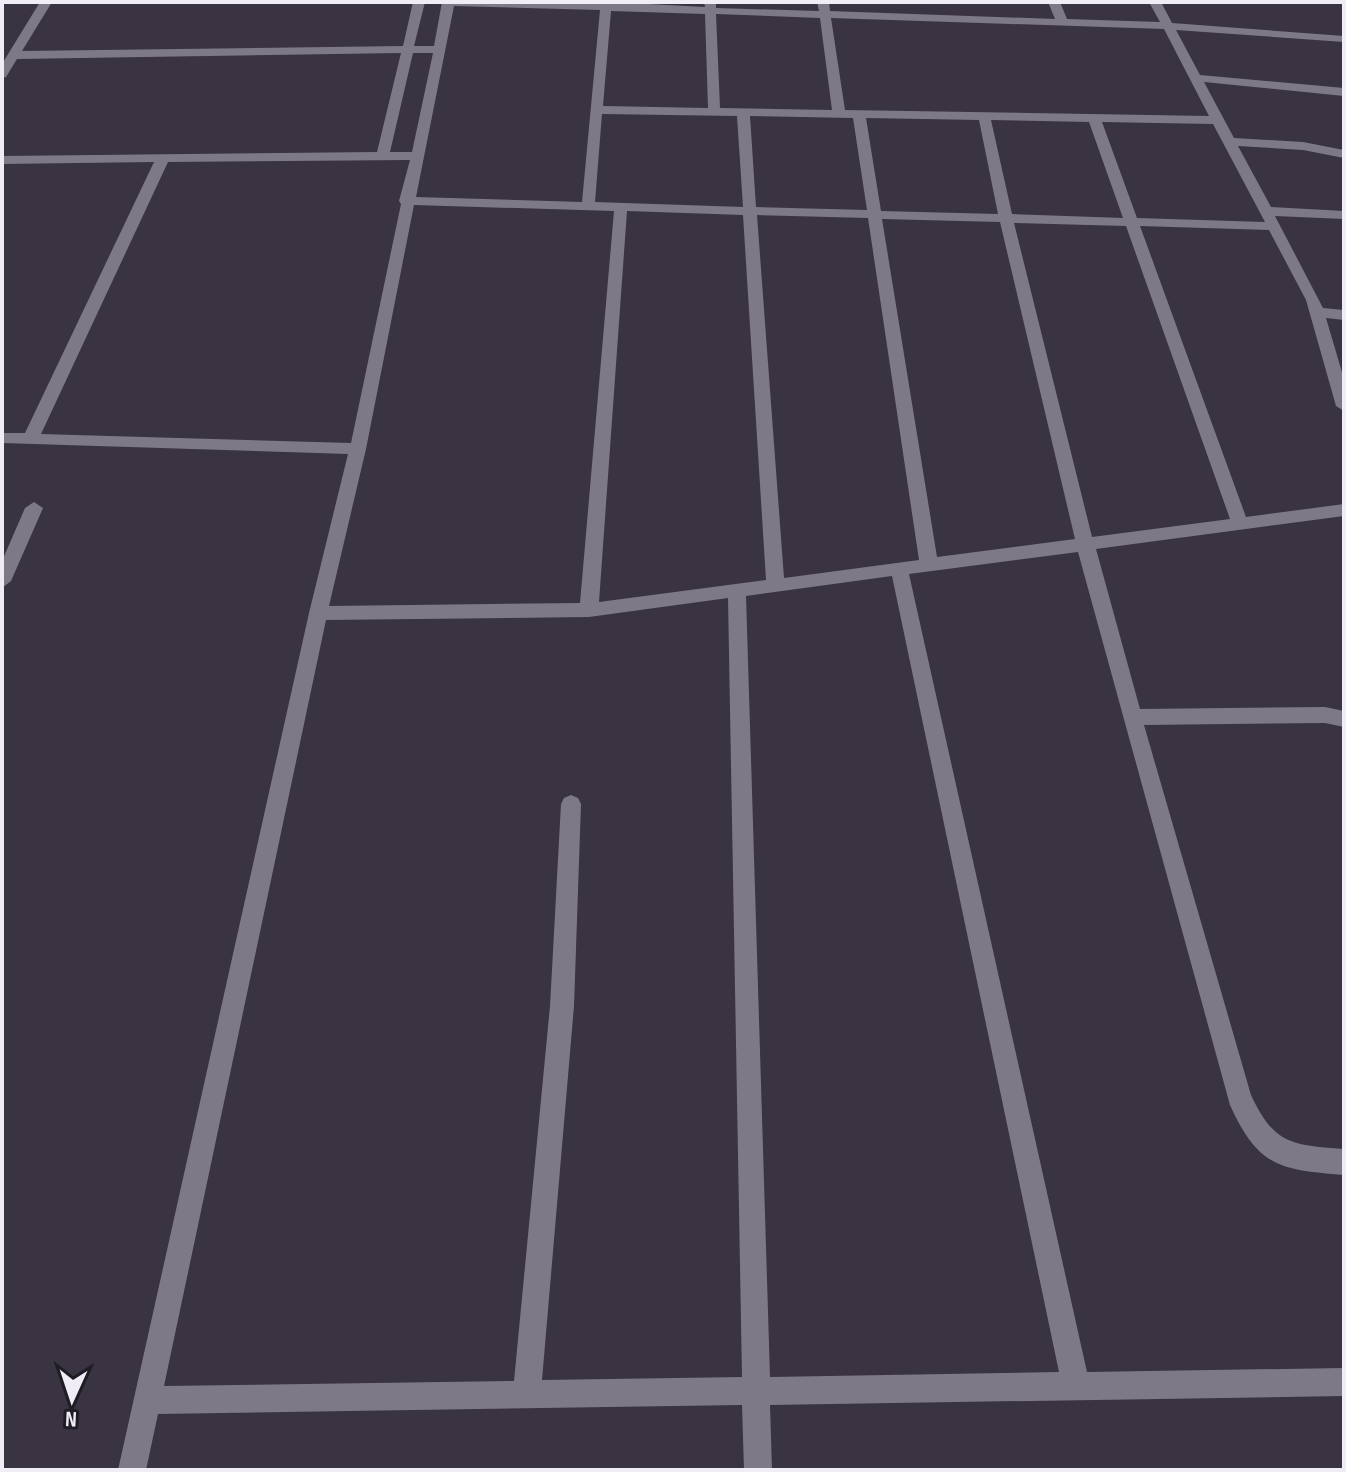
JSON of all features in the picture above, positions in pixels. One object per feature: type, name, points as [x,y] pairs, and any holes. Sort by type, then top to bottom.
[{"type":"street","points":[[2,74],[46,2]]},
{"type":"street","points":[[382,157],[419,2]]},
{"type":"street","points":[[132,1470],[318,613],[358,449],[448,2],[824,8],[929,18],[1167,26],[1344,39]]},
{"type":"street","points":[[924,2],[929,18]]},
{"type":"street","points":[[1054,2],[1062,22]]},
{"type":"street","points":[[1155,2],[1313,300],[1344,406]]},
{"type":"street","points":[[588,206],[606,5]]},
{"type":"street","points":[[711,6],[714,111]]},
{"type":"street","points":[[824,8],[839,113]]},
{"type":"street","points":[[15,55],[438,49]]},
{"type":"street","points":[[1195,78],[1344,92]]},
{"type":"street","points":[[596,110],[1218,120]]},
{"type":"street","points":[[743,111],[775,585]]},
{"type":"street","points":[[859,113],[929,565]]},
{"type":"street","points":[[984,116],[1004,218],[1084,545],[1239,1097],[1250,1125],[1264,1142],[1286,1157],[1344,1162]]},
{"type":"street","points":[[1094,118],[1240,524]]},
{"type":"street","points":[[1229,142],[1303,146],[1344,154]]},
{"type":"street","points":[[2,160],[416,156]]},
{"type":"street","points":[[30,440],[163,158]]},
{"type":"street","points":[[406,201],[1274,226]]},
{"type":"street","points":[[589,610],[621,207]]},
{"type":"street","points":[[1266,211],[1344,215]]},
{"type":"street","points":[[1316,312],[1344,315]]},
{"type":"street","points":[[2,438],[358,449]]},
{"type":"street","points":[[2,581],[34,508]]},
{"type":"street","points":[[318,613],[589,610],[1344,510]]},
{"type":"street","points":[[899,569],[1076,1386]]},
{"type":"street","points":[[737,590],[758,1470]]},
{"type":"street","points":[[1132,717],[1325,715],[1344,719]]},
{"type":"street","points":[[527,1394],[562,1006],[571,804]]},
{"type":"street","points":[[147,1400],[1344,1382]]}]
